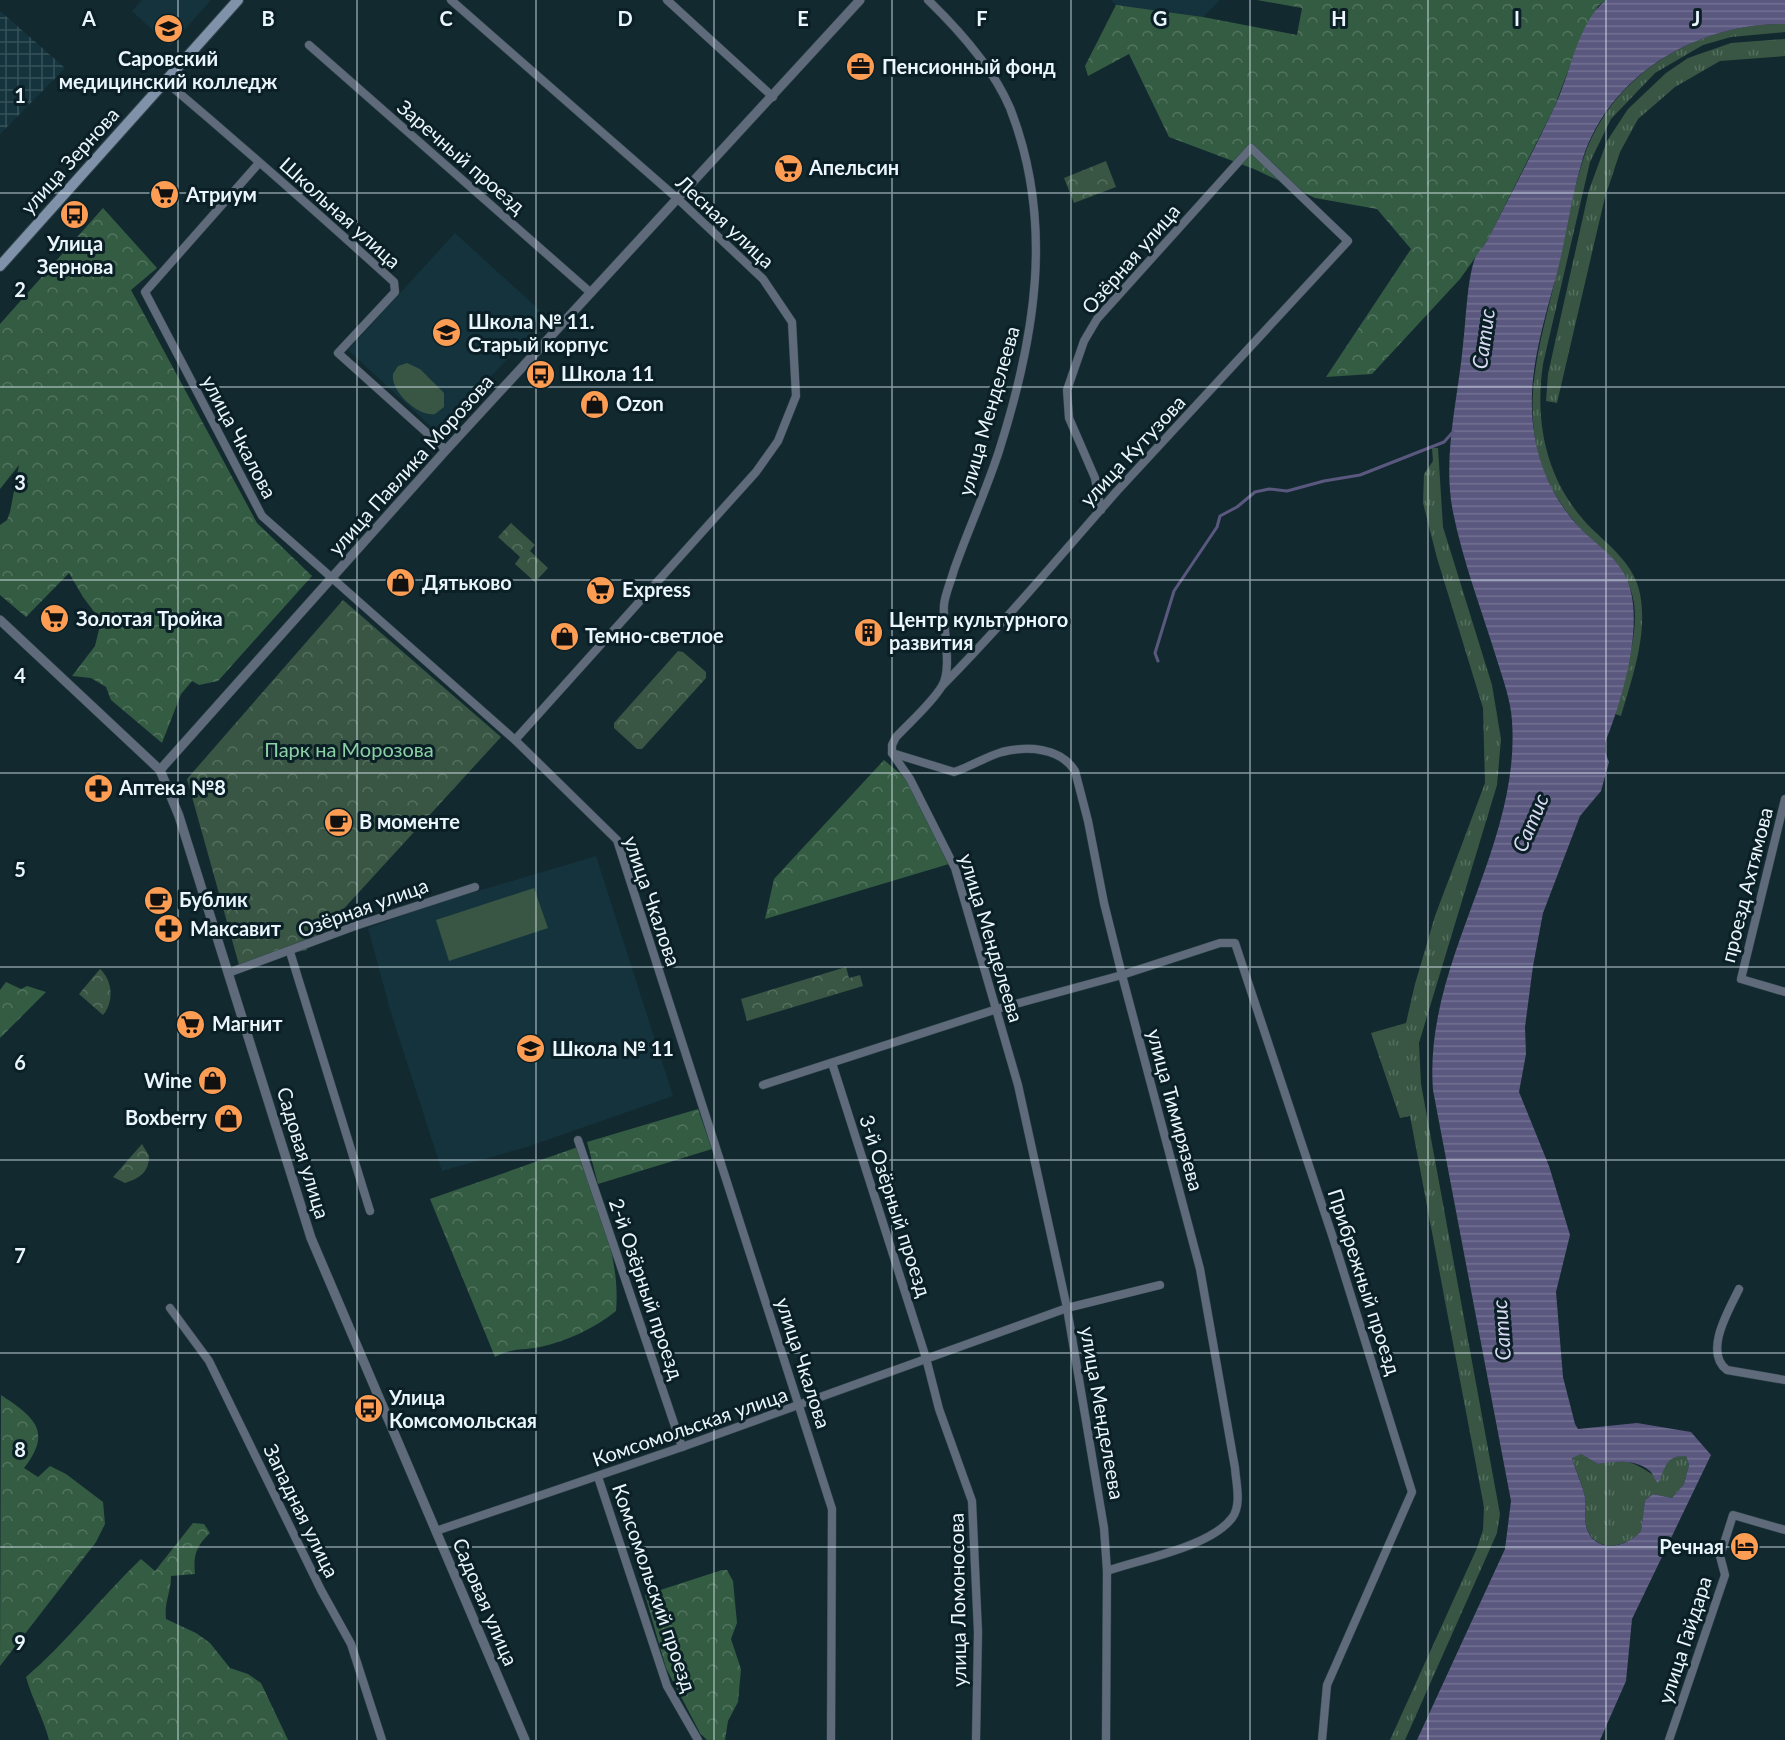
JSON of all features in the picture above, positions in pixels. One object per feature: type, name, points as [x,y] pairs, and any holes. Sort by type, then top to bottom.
[{"type":"main road","name":"улица Зернова","points":[[0,266],[238,0]]},
{"type":"street","name":"Лесная улица","points":[[451,0],[678,199],[763,279],[792,322],[796,396],[778,441],[756,472],[515,740]]},
{"type":"street","points":[[667,0],[773,97]]},
{"type":"street","name":"улица Павлика Морозова","points":[[160,770],[446,450],[860,0]]},
{"type":"street","name":"улица Менделеева","points":[[928,0],[956,27],[998,86],[1010,108],[1025,160],[1035,215],[1037,272],[1032,324],[1012,406],[944,606],[947,650],[943,685]]},
{"type":"street","name":"Заречный проезд","points":[[309,45],[591,293]]},
{"type":"street","name":"Школьная улица","points":[[165,81],[259,164],[290,188],[394,282],[395,292],[338,353],[446,450]]},
{"type":"street","name":"Озёрная улица","points":[[1101,510],[1095,478],[1084,457],[1068,409],[1067,390],[1084,341],[1097,320],[1251,148],[1348,241]]},
{"type":"street","name":"улица Чкалова","points":[[259,164],[145,292],[262,516],[515,740],[617,840],[832,1509],[831,1740]]},
{"type":"street","name":"улица Кутузова","points":[[943,685],[1348,241]]},
{"type":"street","name":"Садовая улица","points":[[0,620],[160,770],[179,816],[310,1238],[525,1740]]},
{"type":"street","points":[[892,753],[892,745],[896,736],[943,685]]},
{"type":"street","name":"улица Тимирязева","points":[[892,753],[954,772],[1002,752],[1035,748],[1048,751],[1071,765],[1088,821],[1122,975],[1200,1269],[1238,1501],[1232,1518],[1206,1538],[1107,1570]]},
{"type":"street","name":"улица Менделеева","points":[[892,753],[910,779],[955,868],[997,1009],[1035,1155],[1067,1308],[1104,1528],[1107,1570],[1106,1740]]},
{"type":"street","name":"проезд Ахтямова","points":[[1785,799],[1741,979],[1785,992]]},
{"type":"street","name":"Озёрная улица","points":[[228,973],[290,952],[355,926],[475,887]]},
{"type":"street","name":"Прибрежный проезд","points":[[1122,975],[1220,943],[1235,943],[1411,1483],[1409,1502],[1327,1685],[1322,1740]]},
{"type":"street","points":[[290,952],[370,1211]]},
{"type":"street","points":[[763,1085],[997,1009],[1122,975]]},
{"type":"street","name":"3-й Озёрный проезд","points":[[832,1063],[926,1358]]},
{"type":"street","name":"2-й Озёрный проезд","points":[[579,1140],[682,1448]]},
{"type":"street","name":"Комсомольская улица","points":[[436,1531],[682,1448],[1067,1308],[1160,1285]]},
{"type":"street","points":[[1739,1289],[1721,1325],[1717,1359],[1720,1365],[1726,1370],[1785,1380]]},
{"type":"street","name":"Западная улица","points":[[170,1308],[209,1361],[321,1590],[351,1644],[382,1740]]},
{"type":"street","name":"улица Ломоносова","points":[[926,1358],[939,1409],[972,1501],[978,1632],[976,1740]]},
{"type":"street","name":"Комсомольский проезд","points":[[598,1477],[667,1686],[698,1740]]},
{"type":"street","name":"улица Гайдара","points":[[1669,1740],[1725,1575],[1720,1556],[1733,1515],[1785,1530]]},
{"type":"shaded area","name":"Саровский медицинский колледж","points":[[142,0],[211,0],[170,46],[132,11]]},
{"type":"shaded area","points":[[1111,0],[1220,0],[1203,17],[1116,5]]},
{"type":"shaded area","points":[[0,11],[65,68],[0,134]]},
{"type":"shaded area","name":"Школа № 11. Старый корпус","points":[[455,233],[546,316],[439,434],[348,350]]},
{"type":"shaded area","name":"Школа № 11","points":[[596,856],[673,1096],[527,1147],[442,1171],[391,1013],[368,928],[431,905]]},
{"type":"green space","points":[[1257,0],[1606,0],[1598,6],[1577,47],[1554,108],[1487,241],[1460,279],[1372,374],[1326,377],[1411,249],[1377,209],[1315,198],[1254,169],[1169,137],[1129,54],[1088,76],[1085,66],[1116,5],[1203,17],[1297,35],[1302,8]]},
{"type":"green space","points":[[1785,24],[1785,32],[1731,37],[1703,45],[1655,73],[1611,119],[1590,162],[1543,364],[1541,409],[1547,452],[1564,493],[1592,529],[1628,566],[1640,594],[1642,625],[1640,640],[1621,716],[1615,714],[1634,630],[1634,603],[1631,591],[1627,580],[1614,561],[1572,519],[1552,490],[1542,468],[1533,423],[1537,360],[1579,171],[1597,127],[1615,101],[1637,78],[1663,59],[1691,43],[1721,33],[1753,26]]},
{"type":"green space","points":[[1785,39],[1785,56],[1720,61],[1675,87],[1638,119],[1620,152],[1605,197],[1557,403],[1546,401],[1548,374],[1589,190],[1607,141],[1628,109],[1666,73],[1688,58],[1731,43]]},
{"type":"green space","points":[[1106,161],[1116,187],[1074,203],[1064,178]]},
{"type":"green space","points":[[103,208],[157,268],[131,290],[257,523],[312,576],[218,681],[199,685],[192,681],[181,694],[162,743],[111,700],[106,687],[91,678],[72,676],[95,646],[101,621],[69,573],[26,617],[0,595],[0,525],[7,520],[10,512],[19,465],[0,489],[0,324]]},
{"type":"green space","points":[[407,363],[420,369],[444,393],[444,407],[435,414],[428,414],[413,407],[406,402],[396,388],[393,374],[398,366]]},
{"type":"green space","points":[[1432,448],[1438,448],[1443,527],[1492,685],[1501,739],[1497,785],[1419,1043],[1421,1084],[1500,1514],[1497,1533],[1405,1740],[1390,1740],[1477,1548],[1483,1530],[1484,1507],[1410,1116],[1400,1118],[1371,1033],[1406,1023],[1435,916],[1485,783],[1483,708],[1437,558],[1423,503],[1424,474],[1433,461]]},
{"type":"green space","points":[[511,523],[535,545],[530,551],[548,568],[535,582],[515,564],[520,557],[498,537]]},
{"type":"green space","name":"Парк на Морозова","points":[[343,600],[501,737],[306,950],[239,965],[187,779]]},
{"type":"green space","points":[[678,651],[683,652],[706,672],[706,678],[642,749],[637,749],[614,728],[614,723]]},
{"type":"green space","points":[[884,760],[909,781],[949,864],[765,919],[774,879]]},
{"type":"green space","points":[[534,888],[548,928],[449,961],[436,920]]},
{"type":"green space","points":[[846,967],[849,978],[860,975],[863,986],[747,1021],[741,999]]},
{"type":"green space","points":[[100,969],[110,985],[109,1004],[103,1015],[79,994]]},
{"type":"green space","points":[[6,982],[21,989],[27,986],[46,992],[0,1038],[0,990]]},
{"type":"green space","points":[[698,1109],[712,1149],[598,1184],[587,1142]]},
{"type":"green space","points":[[142,1144],[149,1156],[149,1162],[143,1174],[125,1183],[113,1177]]},
{"type":"green space","points":[[578,1147],[611,1248],[615,1269],[616,1311],[599,1323],[570,1337],[540,1347],[508,1352],[495,1357],[430,1199]]},
{"type":"green space","points":[[1,1395],[23,1410],[36,1426],[37,1444],[24,1468],[38,1477],[50,1466],[66,1474],[103,1502],[105,1524],[96,1542],[0,1666]]},
{"type":"green space","points":[[1581,1454],[1598,1464],[1632,1463],[1660,1479],[1667,1461],[1675,1457],[1686,1456],[1689,1465],[1684,1484],[1672,1498],[1653,1494],[1645,1500],[1641,1531],[1627,1542],[1610,1546],[1595,1541],[1586,1525],[1585,1497],[1572,1457]]},
{"type":"green space","points":[[193,1523],[204,1524],[210,1533],[201,1542],[196,1552],[195,1574],[171,1576],[166,1619],[196,1633],[210,1643],[230,1668],[248,1674],[261,1683],[288,1740],[49,1740],[26,1677],[56,1649],[141,1559],[155,1571]]},
{"type":"green space","points":[[727,1570],[733,1581],[737,1623],[731,1639],[741,1669],[738,1702],[728,1721],[725,1740],[707,1740],[700,1733],[666,1668],[645,1595]]},
{"type":"water","name":"Сатис","points":[[1606,0],[1785,0],[1785,24],[1753,26],[1721,33],[1691,44],[1662,59],[1637,78],[1614,101],[1596,128],[1583,158],[1576,185],[1538,346],[1533,385],[1535,440],[1548,482],[1572,519],[1619,566],[1630,590],[1634,610],[1630,657],[1625,681],[1605,743],[1605,752],[1609,762],[1601,791],[1580,816],[1543,913],[1525,1027],[1526,1054],[1519,1092],[1549,1166],[1570,1235],[1556,1292],[1563,1377],[1578,1429],[1637,1423],[1691,1432],[1711,1455],[1632,1619],[1626,1681],[1600,1740],[1417,1740],[1505,1549],[1511,1501],[1433,1090],[1434,1043],[1442,996],[1502,815],[1511,768],[1512,721],[1508,698],[1467,568],[1453,512],[1449,471],[1452,428],[1469,287],[1476,256],[1487,241],[1545,126],[1559,97],[1587,23]],"holes":[[[1581,1454],[1598,1464],[1618,1462],[1638,1464],[1650,1471],[1658,1483],[1670,1460],[1686,1456],[1689,1465],[1684,1484],[1672,1498],[1653,1494],[1645,1500],[1641,1531],[1627,1542],[1610,1546],[1595,1541],[1586,1526],[1584,1493],[1572,1458]]]},
{"type":"waterway","points":[[1158,661],[1155,653],[1174,591],[1217,527],[1220,516],[1237,507],[1255,492],[1269,489],[1287,491],[1324,481],[1360,475],[1444,442],[1453,432]]},
{"type":"place","name":"Саровский медицинский колледж","points":[[168,28]]},
{"type":"place","name":"Пенсионный фонд","points":[[861,67]]},
{"type":"place","name":"Апельсин","points":[[788,168]]},
{"type":"place","name":"Атриум","points":[[165,195]]},
{"type":"place","name":"Улица Зернова","points":[[75,214]]},
{"type":"place","name":"Школа № 11. Старый корпус","points":[[447,333]]},
{"type":"place","name":"Школа 11","points":[[540,374]]},
{"type":"place","name":"Ozon","points":[[595,404]]},
{"type":"place","name":"Дятьково","points":[[401,583]]},
{"type":"place","name":"Express","points":[[601,590]]},
{"type":"place","name":"Золотая Тройка","points":[[55,619]]},
{"type":"place","name":"Центр культурного развития","points":[[868,632]]},
{"type":"place","name":"Темно-светлое","points":[[564,636]]},
{"type":"place","name":"Аптека №8","points":[[98,788]]},
{"type":"place","name":"В моменте","points":[[338,822]]},
{"type":"place","name":"Бублик","points":[[158,900]]},
{"type":"place","name":"Максавит","points":[[169,929]]},
{"type":"place","name":"Магнит","points":[[191,1024]]},
{"type":"place","name":"Школа № 11","points":[[531,1049]]},
{"type":"place","name":"Wine","points":[[213,1081]]},
{"type":"place","name":"Boxberry","points":[[228,1118]]},
{"type":"place","name":"Улица Комсомольская","points":[[368,1409]]},
{"type":"place","name":"Речная","points":[[1745,1547]]}]
